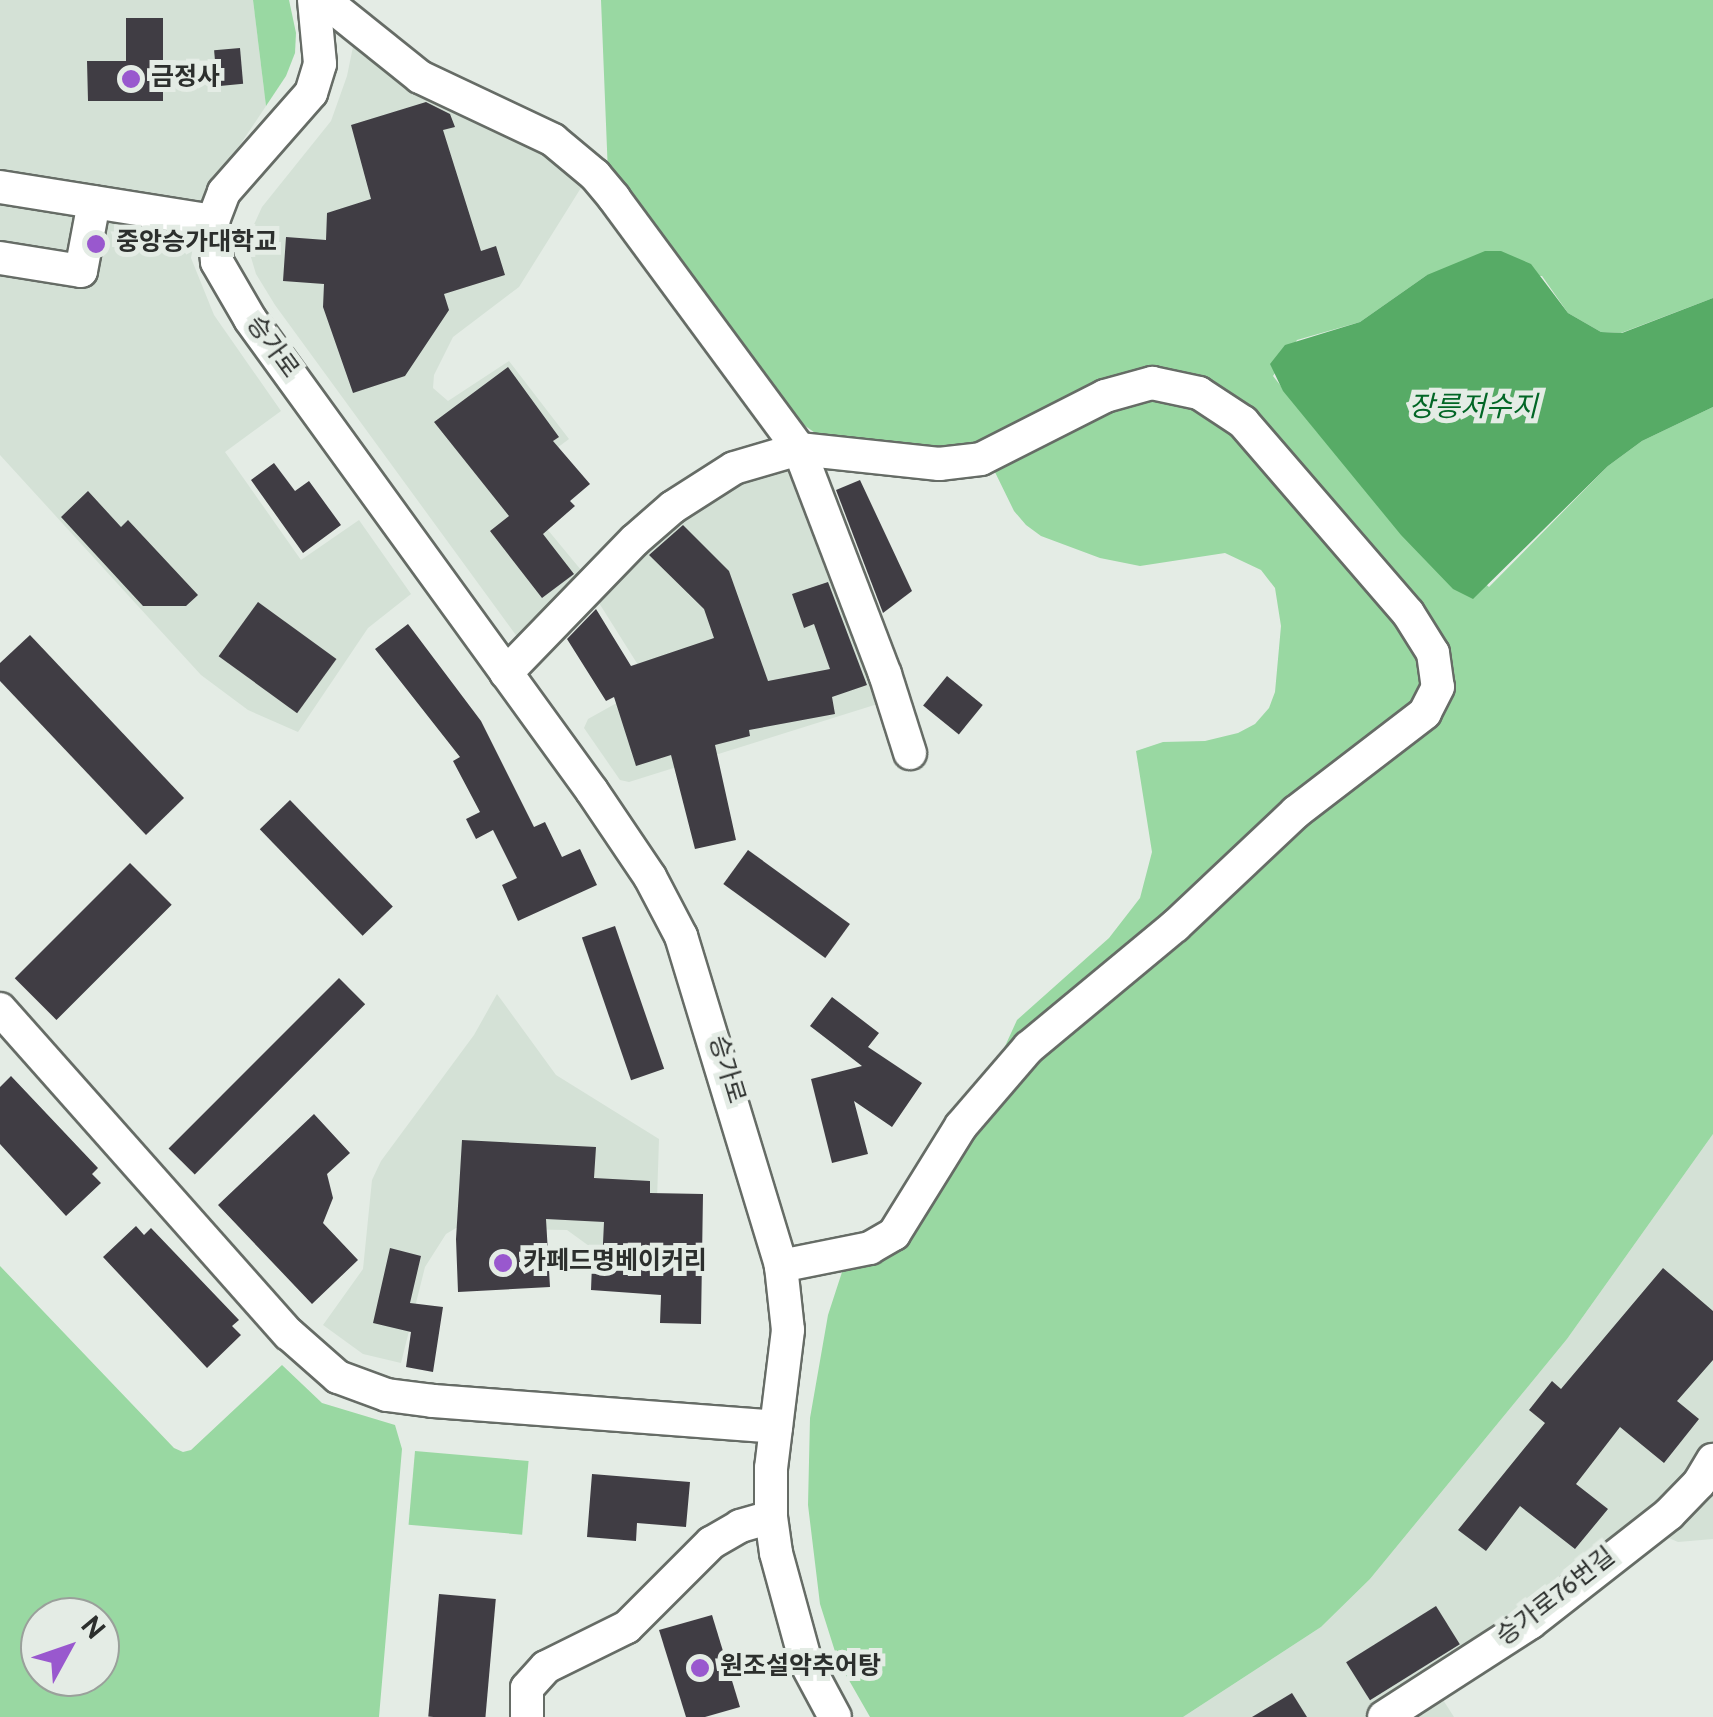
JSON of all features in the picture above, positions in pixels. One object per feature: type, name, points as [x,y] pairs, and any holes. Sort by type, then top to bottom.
[{"type":"street","points":[[0,187],[213,220],[224,192],[311,93],[320,64],[314,0]]},
{"type":"street","points":[[324,0],[420,78],[518,122],[576,156],[642,234],[799,450],[885,674],[910,753]]},
{"type":"street","points":[[0,258],[81,271],[94,202]]},
{"type":"street","name":"승가로","points":[[213,220],[217,262],[243,308],[621,834],[680,936],[781,1266],[788,1330],[776,1427],[771,1518],[776,1553],[801,1646],[835,1717]]},
{"type":"street","points":[[506,674],[610,564],[673,507],[734,468],[799,450],[912,462],[966,462],[1031,437],[1104,396],[1140,385],[1175,384],[1221,405],[1286,468],[1425,636],[1438,669],[1434,701],[1412,726],[1296,812],[1175,926],[1029,1046],[961,1126],[894,1234],[870,1248],[781,1266]]},
{"type":"street","points":[[0,1009],[266,1309],[315,1361],[338,1377],[387,1395],[503,1409],[776,1427]]},
{"type":"street","name":"승가로76번길","points":[[1384,1717],[1540,1615],[1669,1514],[1699,1483],[1713,1460]]},
{"type":"street","points":[[527,1717],[527,1688],[546,1667],[628,1627],[711,1543],[740,1526],[771,1518]]},
{"type":"shaded area","name":"중앙승가대학교","points":[[0,0],[253,0],[266,106],[201,203],[191,258],[214,315],[281,411],[225,452],[301,560],[359,520],[411,594],[368,628],[298,732],[248,710],[201,675],[0,455]]},
{"type":"shaded area","points":[[253,0],[289,0],[296,33],[295,53],[286,76],[266,106]]},
{"type":"shaded area","points":[[601,0],[1713,0],[1713,298],[1621,333],[1601,332],[1568,313],[1542,276],[1427,275],[1360,322],[1297,340],[1273,376],[1317,432],[1489,587],[1608,466],[1642,441],[1713,407],[1713,1134],[1567,1339],[1370,1579],[1321,1627],[1183,1717],[870,1717],[838,1661],[820,1604],[808,1505],[810,1418],[828,1315],[843,1269],[868,1255],[996,1066],[1017,1020],[1109,938],[1140,898],[1152,852],[1136,751],[1163,742],[1205,741],[1238,733],[1255,724],[1269,708],[1275,692],[1281,626],[1275,588],[1261,570],[1225,553],[1140,566],[1100,558],[1041,536],[1026,525],[1014,511],[992,466],[828,442],[794,418],[608,174]]},
{"type":"shaded area","points":[[355,37],[520,132],[584,183],[519,287],[453,337],[434,375],[433,388],[448,401],[509,361],[569,439],[513,481],[514,489],[586,576],[518,638],[275,305],[256,274],[250,254],[251,231],[262,207],[331,121],[347,76]]},
{"type":"shaded area","points":[[788,463],[884,702],[629,782],[620,780],[584,728],[588,719],[640,690],[645,676],[594,595],[703,496]]},
{"type":"shaded area","points":[[497,994],[556,1075],[659,1139],[655,1261],[607,1259],[567,1230],[456,1228],[446,1234],[425,1267],[401,1363],[363,1354],[323,1325],[363,1269],[372,1180],[381,1161],[474,1035]]},
{"type":"shaded area","points":[[1713,1134],[1713,1539],[1678,1542],[1662,1535],[1429,1678],[1454,1717],[1183,1717],[1321,1627],[1370,1579],[1567,1339]]},
{"type":"shaded area","points":[[0,1266],[174,1448],[183,1452],[191,1450],[282,1365],[322,1403],[395,1425],[402,1449],[379,1717],[0,1717]]},
{"type":"shaded area","points":[[415,1451],[529,1461],[522,1535],[409,1525]]},
{"type":"water","name":"장릉저수지","points":[[1485,251],[1501,251],[1531,264],[1568,313],[1601,332],[1622,333],[1713,298],[1713,407],[1642,441],[1608,466],[1473,599],[1453,589],[1401,535],[1283,391],[1270,364],[1285,345],[1360,322],[1427,275]]},
{"type":"building","points":[[126,18],[163,18],[163,101],[88,101],[87,61],[126,61]]},
{"type":"building","points":[[240,48],[243,84],[217,86],[214,50]]},
{"type":"building","points":[[426,102],[450,114],[455,127],[443,130],[481,251],[496,246],[505,275],[444,294],[449,310],[405,376],[353,393],[323,307],[324,284],[283,281],[286,237],[326,240],[327,213],[371,199],[351,125]]},
{"type":"building","points":[[508,367],[559,437],[553,441],[590,484],[570,501],[575,506],[543,534],[574,574],[542,598],[490,531],[509,516],[434,422]]},
{"type":"building","points":[[274,463],[295,491],[309,481],[341,525],[303,553],[251,480]]},
{"type":"building","points":[[860,480],[912,591],[883,613],[836,490]]},
{"type":"building","points":[[88,491],[121,527],[128,520],[198,595],[186,606],[143,606],[61,517]]},
{"type":"building","points":[[683,525],[729,571],[768,681],[830,669],[814,624],[804,628],[792,594],[828,582],[867,685],[832,697],[835,714],[749,730],[750,736],[715,745],[736,840],[695,849],[671,755],[636,766],[614,697],[606,701],[567,639],[596,609],[631,666],[714,638],[704,609],[649,555]]},
{"type":"building","points":[[258,602],[336,659],[297,713],[219,656]]},
{"type":"building","points":[[408,624],[481,721],[534,827],[545,822],[562,857],[580,849],[597,885],[518,921],[502,885],[517,878],[493,830],[476,839],[466,819],[480,812],[453,761],[460,757],[375,649]]},
{"type":"building","points":[[30,635],[184,798],[146,835],[0,681],[0,663]]},
{"type":"building","points":[[947,676],[983,705],[959,734],[923,706]]},
{"type":"building","points":[[290,800],[393,906],[363,936],[260,829]]},
{"type":"building","points":[[748,850],[850,924],[825,958],[723,884]]},
{"type":"building","points":[[130,863],[172,905],[56,1020],[15,978]]},
{"type":"building","points":[[615,926],[664,1069],[631,1080],[582,937]]},
{"type":"building","points":[[339,978],[365,1004],[195,1175],[169,1148]]},
{"type":"building","points":[[832,997],[879,1033],[868,1047],[922,1083],[892,1127],[854,1101],[868,1154],[832,1163],[811,1079],[862,1066],[810,1026]]},
{"type":"building","points":[[11,1076],[98,1168],[92,1174],[101,1183],[66,1216],[0,1144],[0,1087]]},
{"type":"building","points":[[314,1114],[350,1153],[327,1174],[333,1198],[323,1223],[358,1260],[312,1304],[218,1205]]},
{"type":"building","points":[[462,1140],[596,1147],[594,1178],[650,1181],[650,1193],[703,1194],[701,1324],[660,1323],[661,1295],[591,1290],[592,1264],[602,1264],[604,1222],[546,1219],[550,1287],[458,1292],[456,1239]]},
{"type":"building","points":[[136,1226],[144,1235],[151,1228],[239,1320],[232,1326],[241,1335],[207,1368],[103,1257]]},
{"type":"building","points":[[390,1248],[421,1256],[410,1303],[443,1307],[433,1372],[406,1367],[411,1332],[373,1323]]},
{"type":"building","points":[[1663,1268],[1713,1311],[1713,1360],[1677,1401],[1699,1419],[1664,1463],[1620,1427],[1576,1484],[1608,1509],[1575,1549],[1520,1506],[1486,1551],[1458,1530],[1545,1423],[1529,1410],[1552,1381],[1561,1389]]},
{"type":"building","points":[[592,1474],[690,1482],[686,1527],[637,1523],[636,1541],[587,1537]]},
{"type":"building","points":[[439,1594],[496,1599],[485,1717],[428,1717]]},
{"type":"building","points":[[1436,1606],[1460,1644],[1370,1700],[1346,1662]]},
{"type":"building","name":"원조설악추어탕","points":[[712,1615],[740,1707],[705,1717],[686,1717],[659,1630]]},
{"type":"building","points":[[1292,1693],[1307,1717],[1252,1717]]},
{"type":"place","name":"금정사","points":[[131,79]]},
{"type":"place","name":"중앙승가대학교","points":[[96,244]]},
{"type":"place","name":"카페드명베이커리","points":[[503,1263]]},
{"type":"place","name":"원조설악추어탕","points":[[700,1668]]}]
